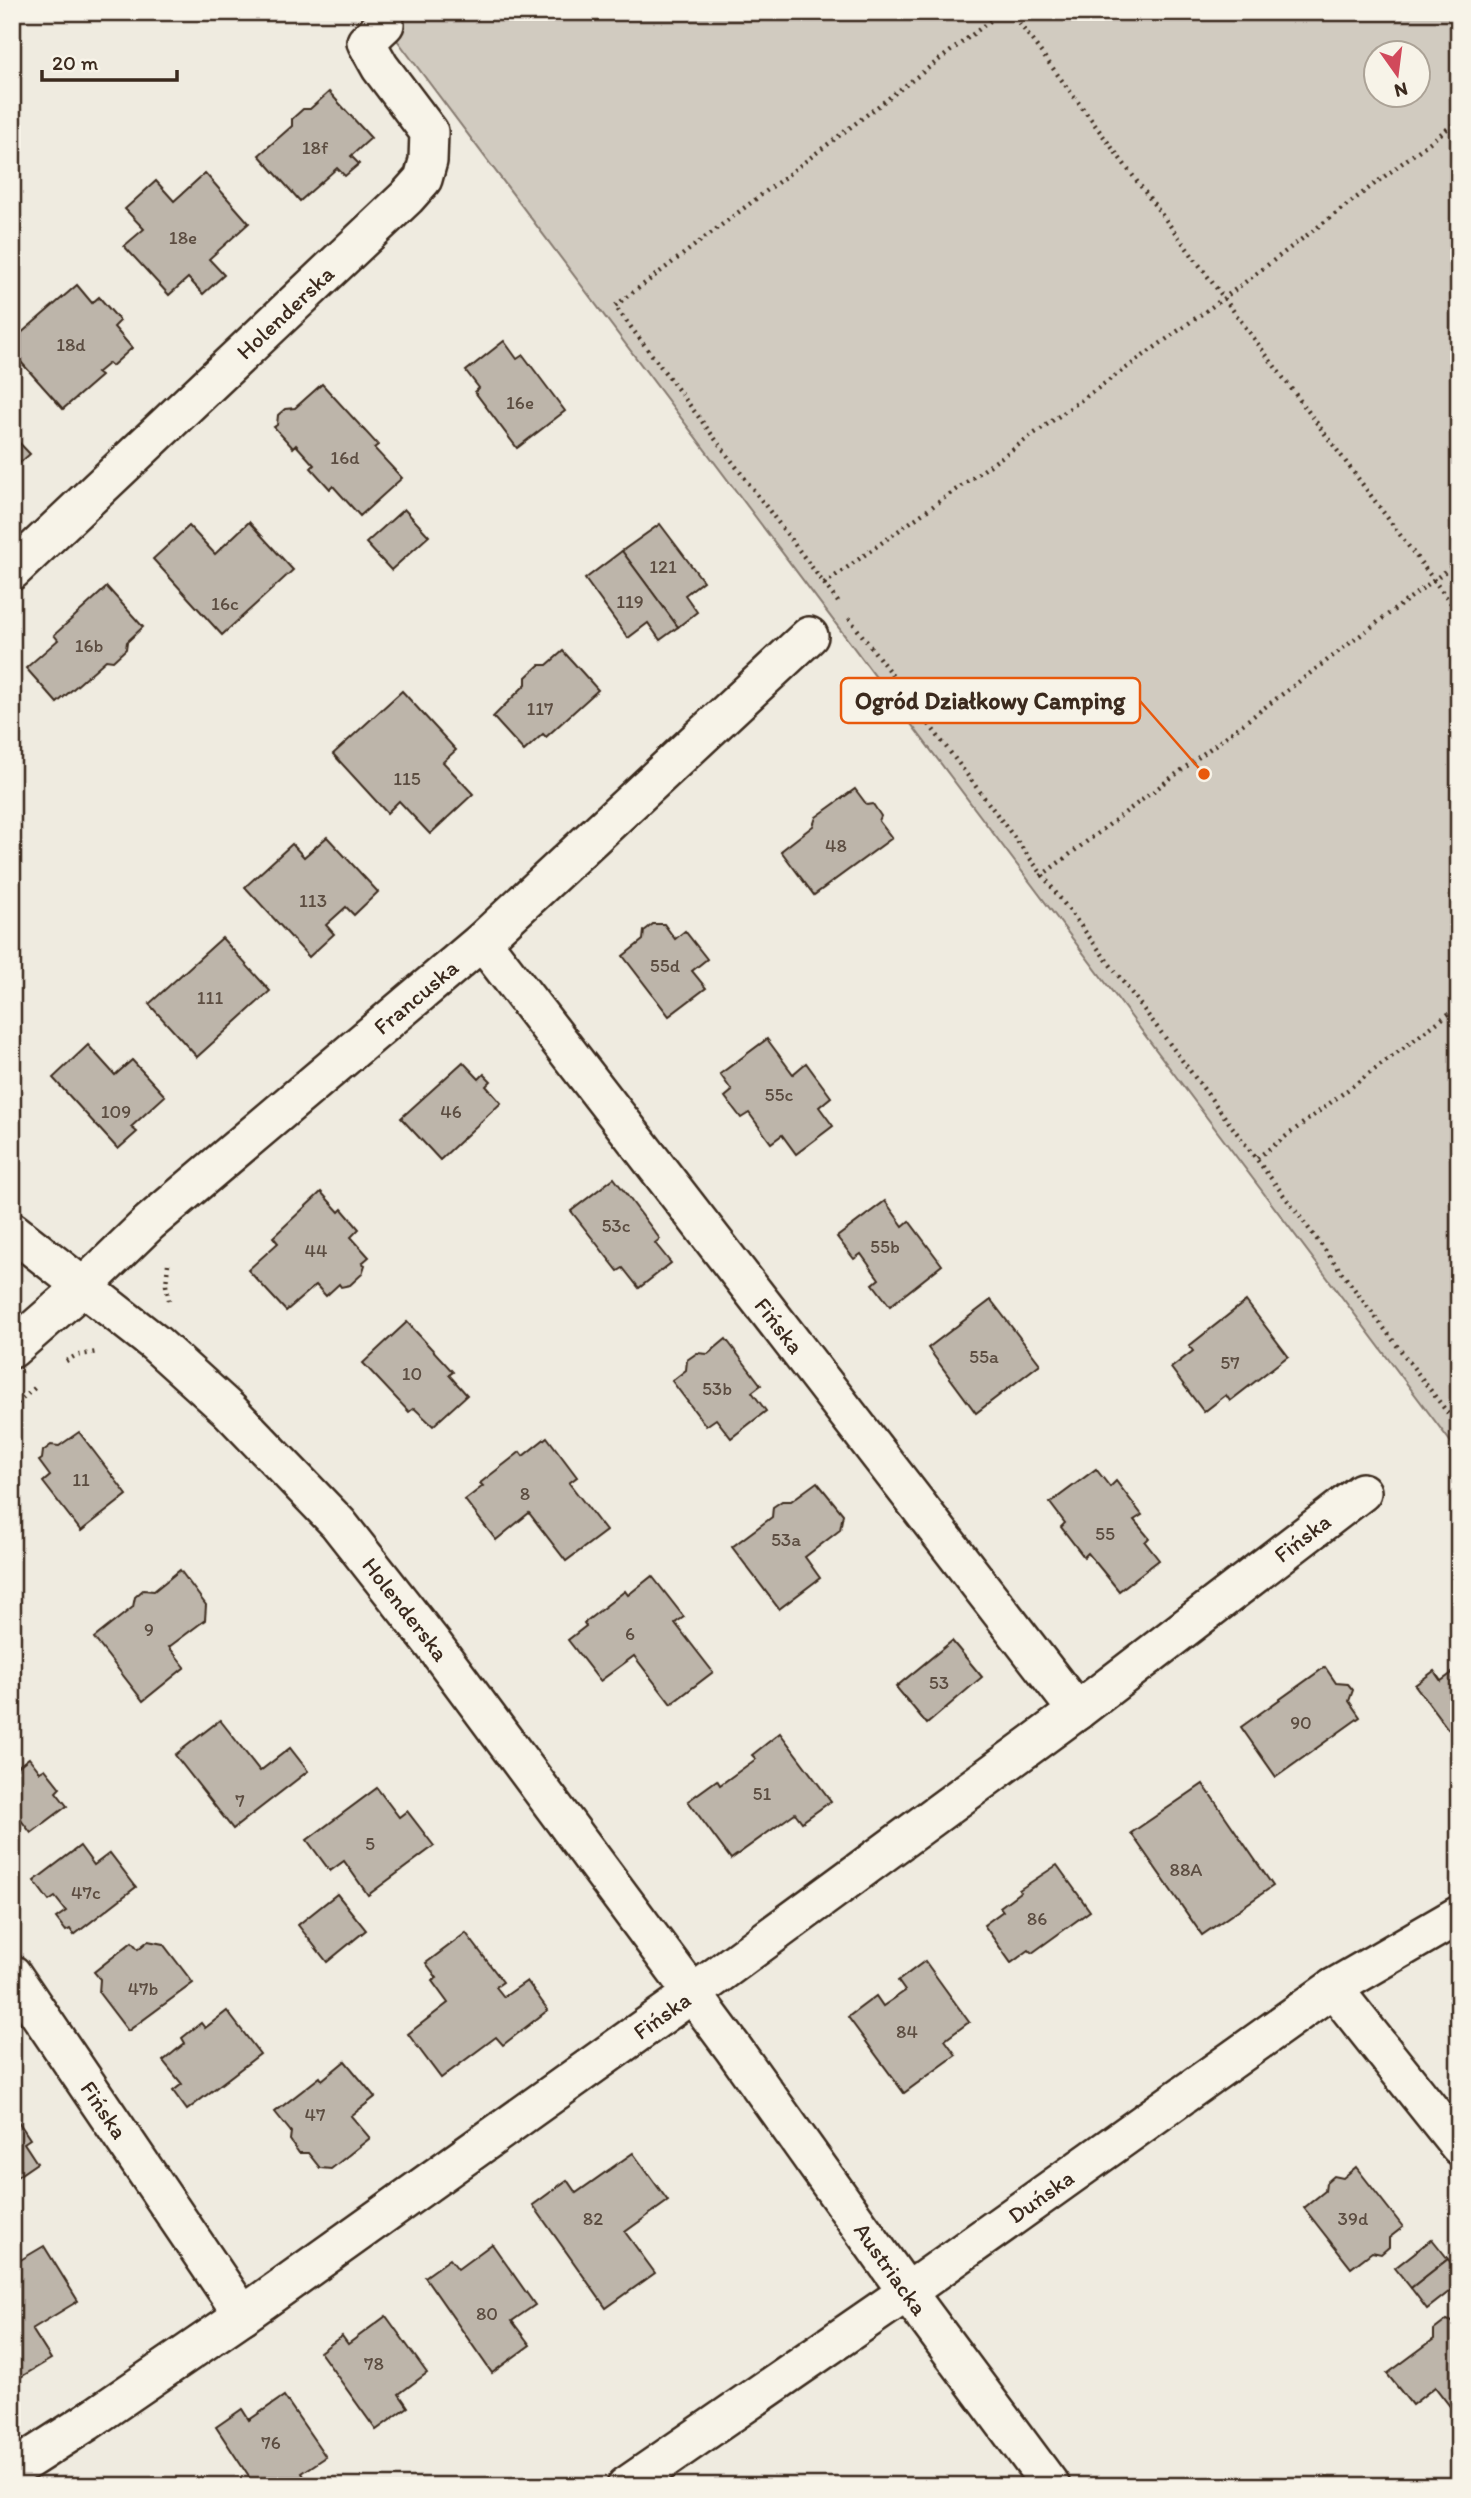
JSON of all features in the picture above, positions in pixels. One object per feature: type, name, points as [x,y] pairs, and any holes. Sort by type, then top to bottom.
[{"type":"street","name":"Holenderska","points":[[12,571],[423,179],[428,161],[429,132],[380,67],[366,42],[385,23]]},
{"type":"street","name":"Francuska","points":[[12,1349],[84,1286],[149,1223],[482,941],[809,636]]},
{"type":"street","name":"Fińska","points":[[482,941],[1077,1711]]},
{"type":"street","name":"Holenderska","points":[[12,1231],[155,1343],[230,1411],[330,1513],[425,1633],[733,2048]]},
{"type":"street","name":"Fińska","points":[[12,2470],[88,2423],[243,2315],[692,1994],[1077,1711],[1362,1492]]},
{"type":"street","name":"Duńska","points":[[626,2486],[907,2292],[1333,1988],[1459,1915]]},
{"type":"street","name":"Fińska","points":[[12,1974],[243,2315]]},
{"type":"street","points":[[1333,1988],[1459,2146]]},
{"type":"street","name":"Austriacka","points":[[733,2048],[907,2292],[1051,2486]]},
{"type":"path","points":[[841,606],[615,306],[1002,12]]},
{"type":"path","points":[[1011,12],[1459,614]]},
{"type":"path","points":[[824,584],[1223,298],[1459,120]]},
{"type":"path","points":[[1041,876],[1459,561]]},
{"type":"path","points":[[849,618],[1459,1428]]},
{"type":"path","points":[[1257,1158],[1459,1006]]},
{"type":"path","points":[[57,1367],[75,1356],[106,1352]]},
{"type":"path","points":[[12,1408],[48,1376]]},
{"type":"shaded area","points":[[376,12],[1459,12],[1459,1453]]},
{"type":"building","points":[[329,92],[371,138],[351,156],[359,164],[345,176],[337,168],[300,201],[259,155],[292,126],[292,119],[303,109],[310,109]]},
{"type":"building","points":[[205,173],[249,223],[209,259],[224,275],[203,294],[188,278],[169,295],[124,246],[144,229],[125,209],[156,181],[174,201]]},
{"type":"building","points":[[77,285],[92,303],[99,297],[120,321],[114,327],[132,348],[112,366],[109,363],[97,373],[101,376],[63,409],[12,352],[12,341]]},
{"type":"building","points":[[504,341],[517,359],[523,355],[565,411],[517,448],[475,392],[479,388],[466,371]]},
{"type":"building","points":[[322,384],[378,445],[374,448],[402,478],[360,516],[333,486],[330,489],[311,468],[314,465],[296,445],[293,448],[274,427],[277,425],[278,415],[285,409],[295,408]]},
{"type":"building","points":[[12,435],[30,454],[12,470]]},
{"type":"building","points":[[404,509],[429,536],[391,570],[366,543]]},
{"type":"building","points":[[249,522],[293,570],[222,635],[153,559],[189,526],[215,554]]},
{"type":"building","points":[[660,524],[703,581],[685,595],[697,612],[678,627],[622,551]]},
{"type":"building","points":[[622,551],[678,627],[660,640],[648,623],[628,638],[585,579]]},
{"type":"building","points":[[107,587],[143,627],[113,661],[106,660],[57,703],[26,668],[58,640],[54,635]]},
{"type":"building","points":[[563,651],[598,690],[546,737],[543,734],[524,751],[493,717],[526,684],[526,677],[539,665],[547,665]]},
{"type":"building","points":[[402,691],[456,750],[443,762],[473,794],[430,834],[399,801],[387,813],[333,754]]},
{"type":"building","points":[[855,789],[867,805],[873,804],[881,816],[879,821],[892,838],[814,895],[781,851],[813,826],[816,817]]},
{"type":"building","points":[[327,837],[378,892],[354,915],[346,907],[326,925],[334,934],[309,957],[245,887],[292,844],[304,857]]},
{"type":"building","points":[[653,924],[664,924],[675,939],[685,931],[707,959],[692,971],[706,988],[669,1016],[623,956],[643,940],[644,931]]},
{"type":"building","points":[[222,938],[270,991],[197,1057],[149,1004]]},
{"type":"building","points":[[767,1039],[793,1074],[806,1063],[831,1097],[819,1107],[833,1126],[796,1154],[782,1135],[771,1143],[749,1113],[741,1118],[725,1097],[732,1091],[720,1074]]},
{"type":"building","points":[[88,1045],[115,1075],[132,1060],[165,1096],[131,1127],[137,1132],[118,1149],[53,1078]]},
{"type":"building","points":[[463,1062],[479,1079],[484,1074],[491,1081],[486,1086],[501,1103],[440,1160],[401,1118]]},
{"type":"building","points":[[614,1178],[660,1239],[655,1243],[671,1263],[639,1288],[623,1268],[618,1271],[571,1211]]},
{"type":"building","points":[[321,1192],[339,1212],[342,1209],[359,1229],[351,1237],[369,1257],[362,1263],[365,1265],[362,1274],[350,1285],[341,1287],[339,1284],[326,1296],[316,1285],[286,1311],[248,1270],[278,1243],[273,1237]]},
{"type":"building","points":[[885,1201],[903,1226],[909,1221],[942,1265],[890,1306],[873,1284],[879,1279],[861,1254],[854,1259],[837,1237]]},
{"type":"building","points":[[991,1300],[1040,1364],[976,1413],[928,1348]]},
{"type":"building","points":[[1246,1301],[1288,1356],[1230,1401],[1226,1395],[1204,1412],[1171,1368],[1193,1351],[1189,1346]]},
{"type":"building","points":[[407,1322],[453,1372],[449,1375],[467,1395],[433,1426],[414,1408],[409,1412],[363,1363]]},
{"type":"building","points":[[726,1339],[761,1385],[752,1392],[766,1411],[731,1438],[716,1419],[706,1426],[672,1381],[686,1370],[687,1360],[697,1353],[708,1354]]},
{"type":"building","points":[[79,1432],[127,1495],[81,1531],[43,1482],[50,1476],[39,1461],[43,1451],[51,1445],[59,1446]]},
{"type":"building","points":[[547,1437],[577,1477],[569,1483],[606,1531],[566,1561],[529,1513],[496,1540],[465,1500],[483,1486],[480,1483],[520,1452],[523,1456]]},
{"type":"building","points":[[1096,1469],[1110,1487],[1116,1481],[1142,1515],[1134,1520],[1149,1538],[1145,1542],[1159,1560],[1119,1591],[1088,1553],[1084,1557],[1061,1527],[1065,1523],[1050,1503]]},
{"type":"building","points":[[817,1482],[843,1514],[840,1530],[805,1557],[820,1578],[779,1609],[732,1547],[772,1517],[773,1507],[782,1501],[791,1501]]},
{"type":"building","points":[[180,1570],[206,1605],[205,1620],[169,1647],[185,1667],[143,1701],[94,1638],[133,1607],[135,1597],[143,1590],[154,1591]]},
{"type":"building","points":[[652,1576],[684,1617],[675,1623],[713,1672],[671,1704],[634,1656],[600,1681],[568,1640],[586,1626],[584,1623],[625,1591],[628,1595]]},
{"type":"building","points":[[952,1641],[982,1677],[927,1724],[896,1687]]},
{"type":"building","points":[[1325,1667],[1336,1683],[1348,1684],[1353,1690],[1349,1701],[1360,1717],[1276,1777],[1241,1727]]},
{"type":"building","points":[[1459,1668],[1459,1720],[1448,1729],[1415,1685],[1434,1671],[1441,1681]]},
{"type":"building","points":[[220,1720],[260,1771],[290,1748],[308,1771],[233,1829],[175,1755]]},
{"type":"building","points":[[780,1733],[831,1801],[802,1822],[795,1813],[731,1859],[688,1801],[717,1780],[720,1785],[756,1759],[752,1755]]},
{"type":"building","points":[[29,1758],[40,1772],[45,1769],[60,1788],[56,1792],[67,1806],[31,1833],[20,1819],[12,1825],[12,1771]]},
{"type":"building","points":[[1203,1784],[1273,1886],[1202,1935],[1131,1833]]},
{"type":"building","points":[[377,1788],[399,1817],[407,1811],[434,1846],[368,1895],[344,1861],[330,1871],[307,1840]]},
{"type":"building","points":[[80,1846],[94,1865],[110,1853],[136,1887],[74,1935],[70,1929],[66,1931],[56,1918],[66,1911],[55,1897],[49,1901],[34,1881]]},
{"type":"building","points":[[1057,1865],[1090,1911],[1032,1953],[1029,1950],[1011,1963],[984,1925],[1003,1911],[1000,1907],[1020,1892],[1019,1890]]},
{"type":"building","points":[[337,1894],[366,1930],[327,1962],[298,1925]]},
{"type":"building","points":[[466,1933],[503,1982],[496,1987],[504,1997],[527,1981],[548,2010],[503,2045],[496,2037],[441,2078],[408,2034],[448,2003],[432,1981],[437,1978],[426,1963]]},
{"type":"building","points":[[148,1941],[163,1944],[193,1983],[128,2031],[99,1993],[100,1979],[94,1972],[132,1942],[138,1949]]},
{"type":"building","points":[[925,1961],[969,2022],[945,2040],[956,2055],[904,2093],[848,2017],[876,1996],[883,2006],[905,1991],[898,1981]]},
{"type":"building","points":[[227,2011],[260,2054],[187,2110],[173,2091],[182,2084],[163,2061],[185,2043],[182,2038],[201,2023],[205,2028]]},
{"type":"building","points":[[345,2061],[375,2097],[351,2116],[370,2138],[331,2169],[320,2168],[308,2153],[299,2153],[290,2140],[291,2132],[275,2112]]},
{"type":"building","points":[[12,2112],[30,2139],[24,2143],[37,2163],[12,2180]]},
{"type":"building","points":[[633,2153],[668,2201],[625,2232],[655,2273],[606,2308],[533,2205],[567,2180],[576,2193]]},
{"type":"building","points":[[1356,2167],[1403,2227],[1389,2238],[1389,2247],[1381,2254],[1372,2252],[1351,2268],[1304,2208],[1325,2191],[1326,2183],[1334,2176],[1343,2178]]},
{"type":"building","points":[[1432,2239],[1448,2259],[1411,2288],[1395,2268]]},
{"type":"building","points":[[492,2244],[535,2305],[512,2321],[530,2345],[492,2373],[425,2277],[450,2259],[458,2269]]},
{"type":"building","points":[[44,2246],[78,2301],[32,2329],[51,2359],[14,2381],[12,2265]]},
{"type":"building","points":[[1448,2259],[1459,2272],[1459,2284],[1427,2309],[1411,2288]]},
{"type":"building","points":[[386,2316],[427,2373],[399,2394],[408,2407],[376,2430],[320,2352],[342,2336],[348,2344]]},
{"type":"building","points":[[1459,2319],[1459,2418],[1435,2387],[1412,2405],[1387,2374],[1434,2339],[1434,2330],[1447,2320],[1455,2323]]},
{"type":"building","points":[[284,2396],[326,2457],[302,2473],[310,2486],[255,2486],[216,2427],[242,2409],[249,2420]]},
{"type":"place","name":"Ogród Działkowy Camping","points":[[1204,774]]}]
